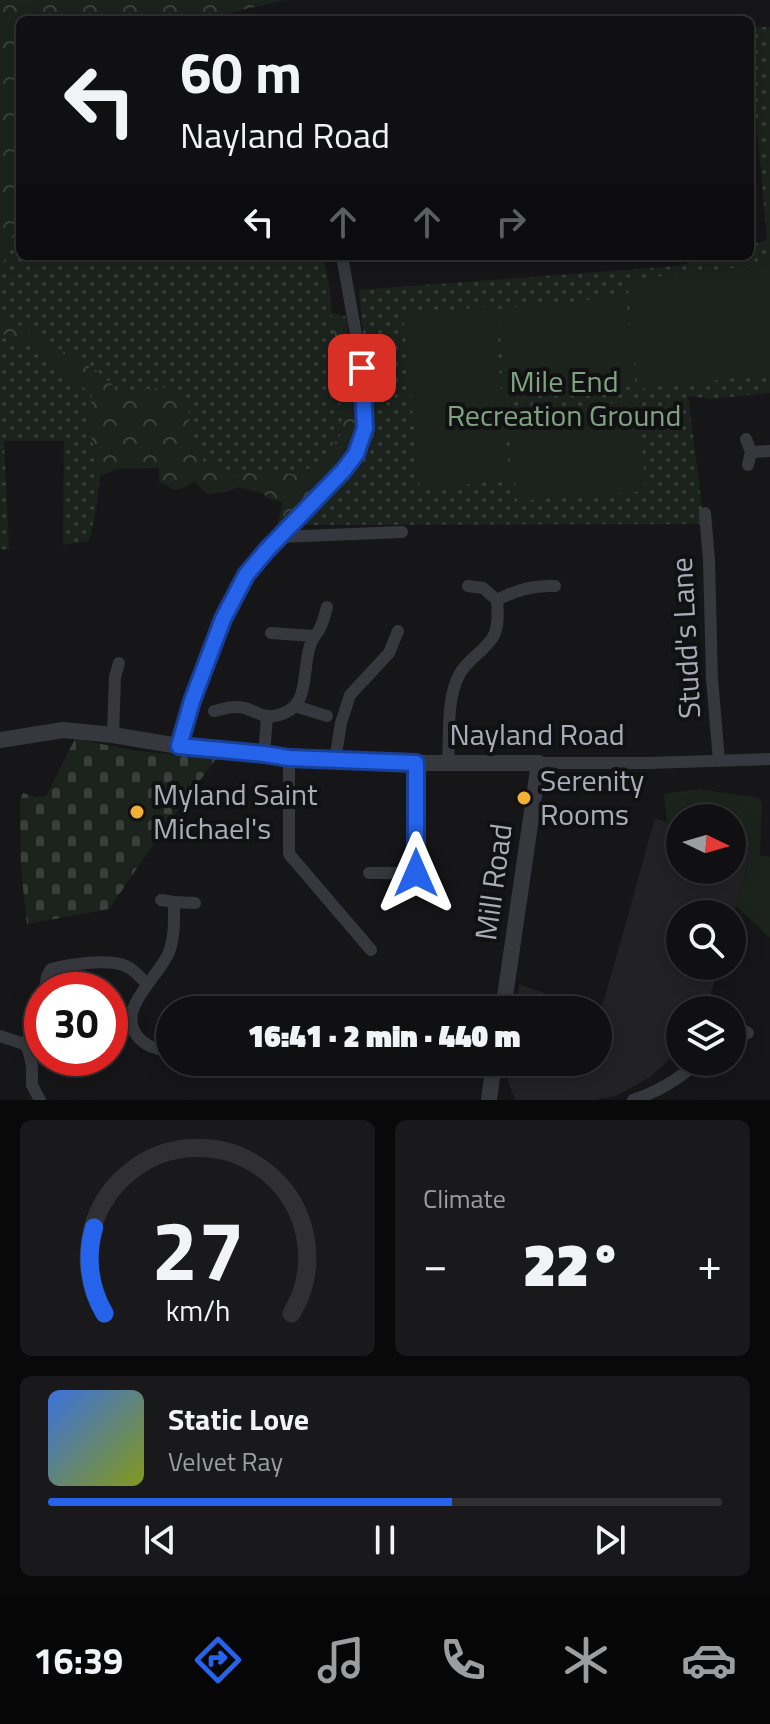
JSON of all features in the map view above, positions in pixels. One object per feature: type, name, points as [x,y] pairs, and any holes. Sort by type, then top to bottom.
[{"type":"street","points":[[179,746],[192,701],[227,608],[246,575],[343,471],[356,454],[365,428],[362,368],[343,260]]},
{"type":"street","points":[[746,439],[750,458],[770,451]]},
{"type":"street","name":"Studd's Lane","points":[[705,513],[719,761]]},
{"type":"street","points":[[280,537],[402,532]]},
{"type":"street","points":[[497,600],[520,589],[538,585],[555,586]]},
{"type":"street","points":[[448,763],[451,699],[458,677],[466,663],[494,636],[498,620],[497,600],[483,588],[468,586]]},
{"type":"street","points":[[214,711],[243,707],[275,716],[295,706],[302,696],[305,665],[327,607]]},
{"type":"street","points":[[335,760],[341,723],[350,695],[389,653],[398,631]]},
{"type":"street","points":[[271,633],[314,636]]},
{"type":"street","points":[[113,735],[115,677],[119,663]]},
{"type":"street","points":[[295,706],[327,716]]},
{"type":"street","points":[[264,754],[267,716]]},
{"type":"street","name":"Nayland Road","points":[[0,740],[63,730],[289,758],[416,763],[635,764],[770,759]]},
{"type":"street","points":[[289,758],[289,854],[371,950]]},
{"type":"street","points":[[369,873],[423,873],[416,763]]},
{"type":"street","name":"Mill Road","points":[[505,996],[539,763]]},
{"type":"street","points":[[156,1049],[147,1046],[137,1037],[131,1013],[147,984],[157,974],[173,939],[168,901],[195,903]]},
{"type":"street","points":[[49,972],[51,969],[117,963],[131,968],[147,984]]},
{"type":"street","points":[[0,1036],[24,1044]]},
{"type":"street","points":[[32,1076],[32,1085],[40,1100]]},
{"type":"street","points":[[489,1100],[492,1076]]},
{"type":"street","points":[[633,1100],[648,1095],[679,1076]]},
{"type":"shaded area","points":[[655,818],[666,822],[666,884],[742,884],[737,900],[666,900],[666,980],[715,980],[710,996],[666,996],[666,1063],[650,1077],[618,1095],[596,1100],[515,1100],[509,1076],[612,1076],[612,996],[605,996]]},
{"type":"shaded area","points":[[746,850],[751,852],[746,870]]},
{"type":"shaded area","points":[[519,984],[552,996],[518,996]]},
{"type":"green space","points":[[0,0],[285,0],[227,16],[16,16],[16,233],[13,233],[0,274]]},
{"type":"green space","name":"Mile End Recreation Ground","points":[[754,27],[770,27],[770,393],[711,399],[688,396],[704,524],[301,525],[351,469],[371,428],[359,290],[677,266],[699,260],[754,260],[754,244],[767,240],[754,95]]},
{"type":"green space","points":[[13,232],[16,232],[16,260],[324,260],[343,432],[317,464],[298,474],[224,472],[204,462],[191,434],[187,401],[176,387],[119,391],[97,371],[0,314],[0,274]]},
{"type":"green space","points":[[770,264],[770,374],[638,389],[627,280]]},
{"type":"green space","points":[[626,296],[636,386],[507,399],[497,309]]},
{"type":"green space","points":[[493,306],[510,480],[420,489],[403,315]]},
{"type":"green space","points":[[331,313],[346,316],[355,432],[347,449],[285,524],[278,523],[283,502],[239,487],[207,494],[194,481],[175,490],[159,481],[159,468],[116,469],[100,476],[89,427],[92,394],[34,348],[0,333],[0,314],[97,371],[119,391],[176,387],[187,401],[191,434],[204,462],[224,472],[298,474],[317,464],[343,432]]},
{"type":"green space","points":[[0,333],[34,348],[93,395],[89,427],[100,476],[89,541],[63,545],[64,441],[4,441],[9,550],[0,549]]},
{"type":"green space","points":[[637,401],[646,491],[517,501],[510,413]]},
{"type":"green space","points":[[75,739],[137,751],[216,759],[109,909],[27,924],[21,868],[20,800],[23,793],[46,796]]},
{"type":"green space","points":[[699,789],[759,798],[762,804],[760,855],[770,857],[770,938],[746,915],[746,900],[738,900],[742,884],[746,884],[751,852],[746,850],[746,804],[666,804],[666,813],[664,794]]},
{"type":"place","name":"Serenity Rooms","points":[[524,798]]},
{"type":"place","name":"Myland Saint Michael's","points":[[137,812]]},
{"type":"route","points":[[362,368],[365,428],[356,454],[246,575],[227,608],[192,701],[179,746],[289,758],[416,763],[416,873]]}]
